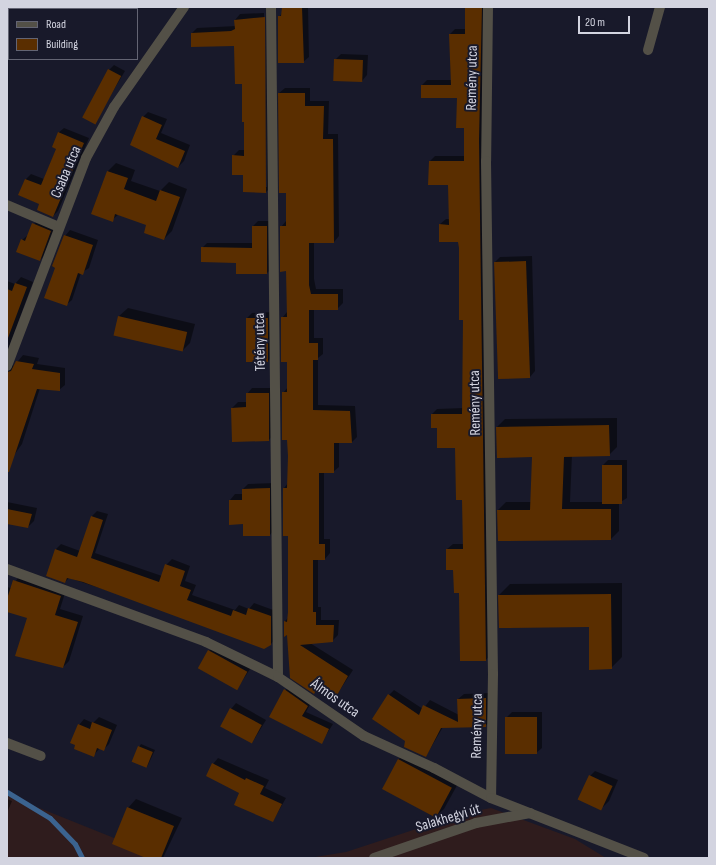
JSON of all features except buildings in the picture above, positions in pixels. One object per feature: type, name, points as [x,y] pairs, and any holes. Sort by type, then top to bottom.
[{"type":"street","name":"Csaba utca","points":[[7,366],[86,158],[114,107],[184,7]]},
{"type":"street","name":"Tétény utca","points":[[270,7],[278,677]]},
{"type":"street","name":"Remény utca","points":[[488,7],[486,161],[493,674],[491,798]]},
{"type":"street","points":[[648,50],[660,7]]},
{"type":"street","points":[[7,205],[59,227]]},
{"type":"street","name":"Álmos utca","points":[[7,570],[206,642],[278,677],[364,736],[434,768],[491,798],[532,812],[644,858]]},
{"type":"street","points":[[7,743],[41,756]]},
{"type":"street","name":"Salakhegyi út","points":[[374,858],[476,823],[532,812]]},
{"type":"shaded area","points":[[7,795],[164,858],[7,858]]},
{"type":"shaded area","points":[[491,808],[575,839],[606,858],[309,858],[346,852],[465,813]]},
{"type":"waterway","points":[[7,792],[50,818],[75,844],[82,858]]}]
